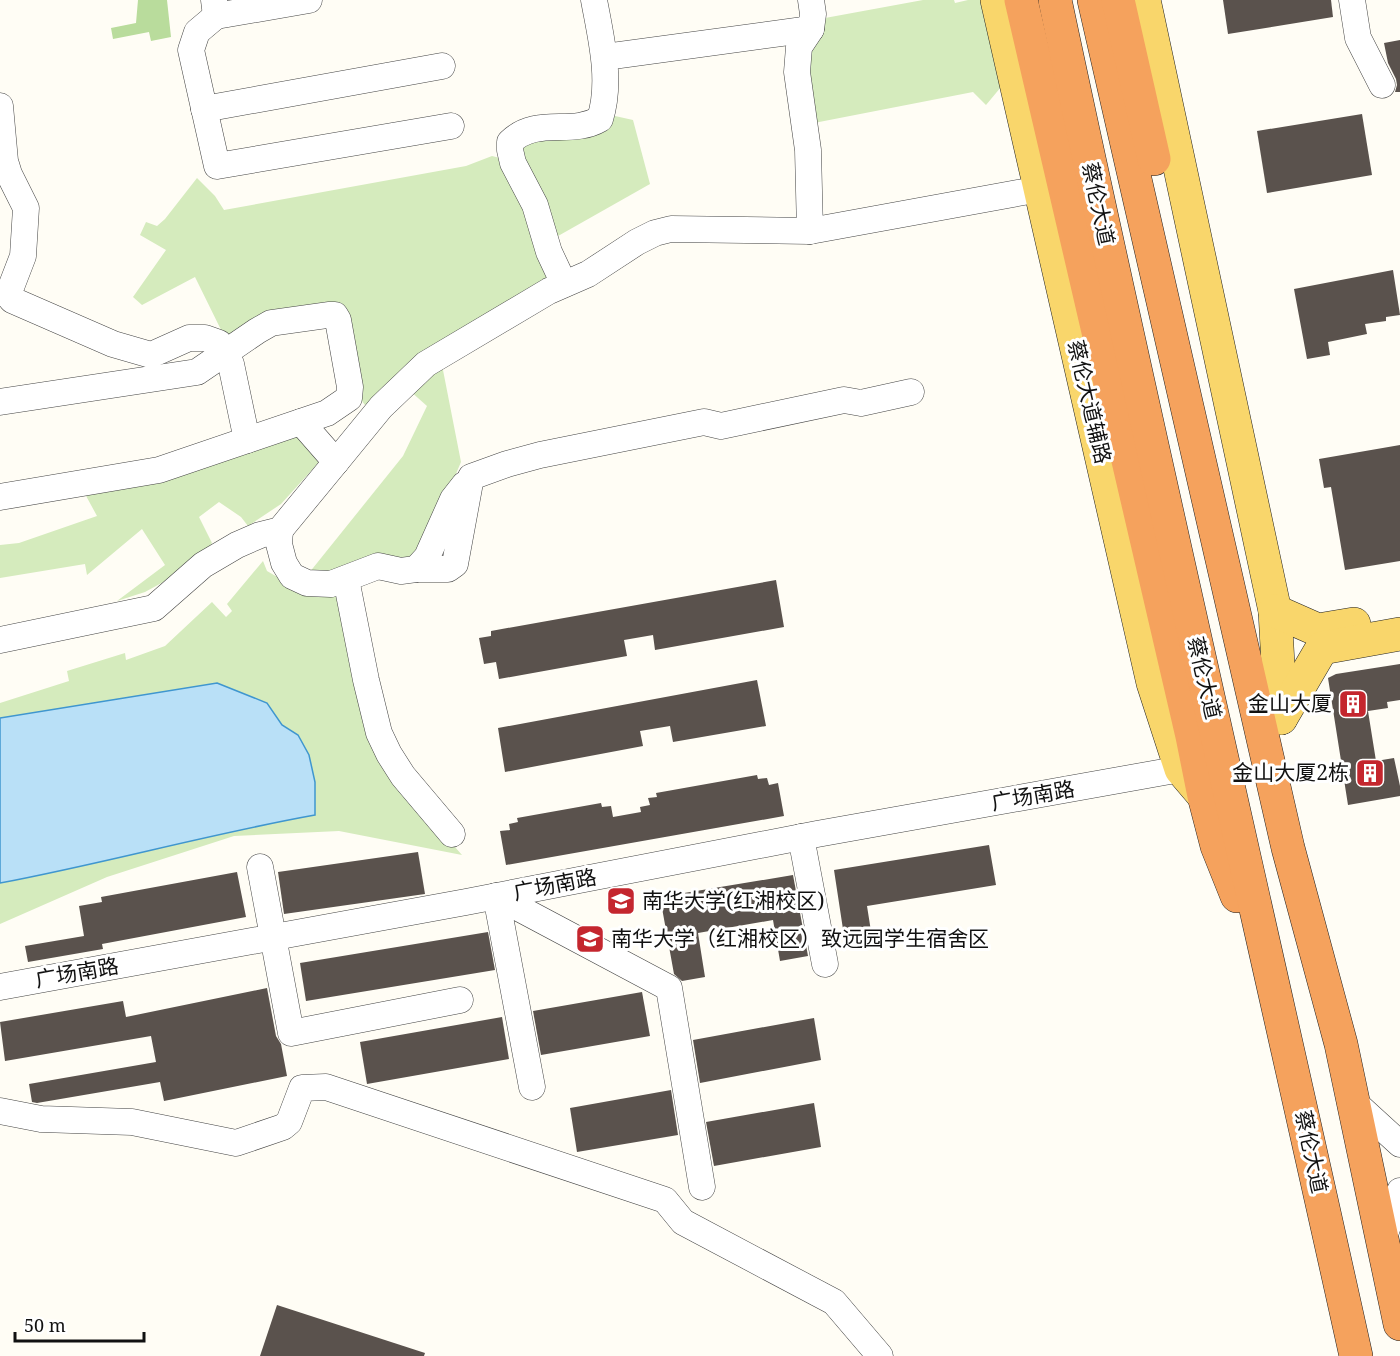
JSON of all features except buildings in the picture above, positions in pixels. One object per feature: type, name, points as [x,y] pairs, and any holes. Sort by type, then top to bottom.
[{"type":"highway","points":[[1021,0],[1217,846],[1275,992]]},
{"type":"highway","name":"蔡伦大道","points":[[1055,0],[1120,308],[1356,1356]]},
{"type":"highway","name":"蔡伦大道","points":[[1094,0],[1288,848],[1341,1044],[1400,1323]]},
{"type":"highway","points":[[1118,0],[1323,910],[1341,1044]]},
{"type":"main road","name":"蔡伦大道辅路","points":[[997,0],[1153,683],[1181,769],[1204,795]]},
{"type":"main road","points":[[1144,0],[1275,611],[1281,718]]},
{"type":"main road","points":[[1275,611],[1318,630],[1400,616]]},
{"type":"main road","points":[[1281,718],[1322,648],[1400,634]]},
{"type":"street","points":[[309,0],[215,8],[197,32],[190,50],[218,166],[451,126]]},
{"type":"street","points":[[564,284],[549,252],[536,205],[513,163],[510,142],[519,133],[533,129],[555,126],[578,127],[590,125],[600,119],[604,107],[605,57],[594,0]]},
{"type":"street","points":[[810,231],[808,150],[797,72],[799,47],[811,29],[813,14],[811,0]]},
{"type":"street","points":[[1352,0],[1358,38],[1382,85]]},
{"type":"street","points":[[605,57],[811,29]]},
{"type":"street","points":[[204,109],[442,66]]},
{"type":"street","points":[[0,106],[5,161],[26,208],[23,256],[8,295],[12,300],[113,344],[151,355],[189,338],[206,338],[219,343],[231,364],[247,440]]},
{"type":"street","points":[[911,392],[861,403],[844,400],[721,426],[704,422],[540,455],[471,477],[455,564],[448,569],[401,571],[378,566],[331,584],[307,583],[291,576],[284,563],[279,544],[280,530],[381,408],[426,364],[549,291],[588,274],[655,232],[672,229],[810,231],[1040,189]]},
{"type":"street","points":[[0,402],[197,372],[271,323],[335,315],[338,320],[350,387],[348,398],[327,413],[159,471],[0,497]]},
{"type":"street","points":[[301,422],[336,462]]},
{"type":"street","points":[[0,640],[154,608],[203,565],[237,545],[260,535],[280,530]]},
{"type":"street","points":[[346,579],[379,733],[403,776],[452,834]]},
{"type":"street","name":"广场南路","points":[[0,987],[496,896],[801,837],[1181,769]]},
{"type":"street","points":[[801,837],[825,964]]},
{"type":"street","points":[[260,867],[291,1032],[460,1000]]},
{"type":"street","points":[[496,896],[532,1087]]},
{"type":"street","points":[[496,896],[669,988],[702,1187]]},
{"type":"street","points":[[0,1111],[41,1119],[132,1122],[236,1143],[289,1122],[302,1088],[326,1087],[665,1200],[683,1222],[834,1302],[879,1356]]},
{"type":"street","points":[[1354,1102],[1400,1144]]},
{"type":"street","points":[[1383,1240],[1400,1191]]},
{"type":"green space","points":[[138,0],[167,0],[171,37],[151,41],[149,32],[113,39],[111,28],[136,23]]},
{"type":"green space","points":[[923,0],[954,0],[955,3],[987,0],[1001,87],[986,105],[973,92],[814,123],[809,63],[815,40],[825,18]]},
{"type":"green space","points":[[615,116],[633,120],[650,184],[551,240],[520,148],[523,142],[607,124]]},
{"type":"green space","points":[[492,156],[500,158],[549,263],[547,283],[377,400],[365,405],[354,391],[344,318],[227,342],[195,277],[142,305],[133,297],[166,250],[140,235],[146,222],[157,226],[197,178],[215,196],[224,210],[466,166]]},
{"type":"green space","points":[[442,365],[461,462],[421,556],[304,578],[295,560],[309,573],[403,456],[427,406],[409,390]]},
{"type":"green space","points":[[293,433],[320,461],[281,504],[248,526],[241,517],[219,502],[199,517],[212,543],[200,562],[145,592],[117,601],[165,565],[142,529],[87,575],[85,564],[0,578],[0,545],[19,543],[97,516],[85,494]]},
{"type":"green space","points":[[263,561],[267,571],[279,578],[338,591],[397,781],[462,855],[339,831],[234,836],[107,877],[0,924],[0,703],[69,681],[67,671],[125,653],[126,660],[165,646],[212,602],[226,617],[232,611],[227,604]]},
{"type":"water","points":[[217,683],[267,703],[282,725],[298,735],[309,755],[315,782],[315,815],[0,883],[0,718]]},
{"type":"place","name":"金山大厦","points":[[1353,704]]},
{"type":"place","name":"金山大厦2栋","points":[[1370,773]]},
{"type":"place","name":"南华大学(红湘校区)","points":[[621,901]]},
{"type":"place","name":"南华大学（红湘校区）致远园学生宿舍区","points":[[590,939]]}]
